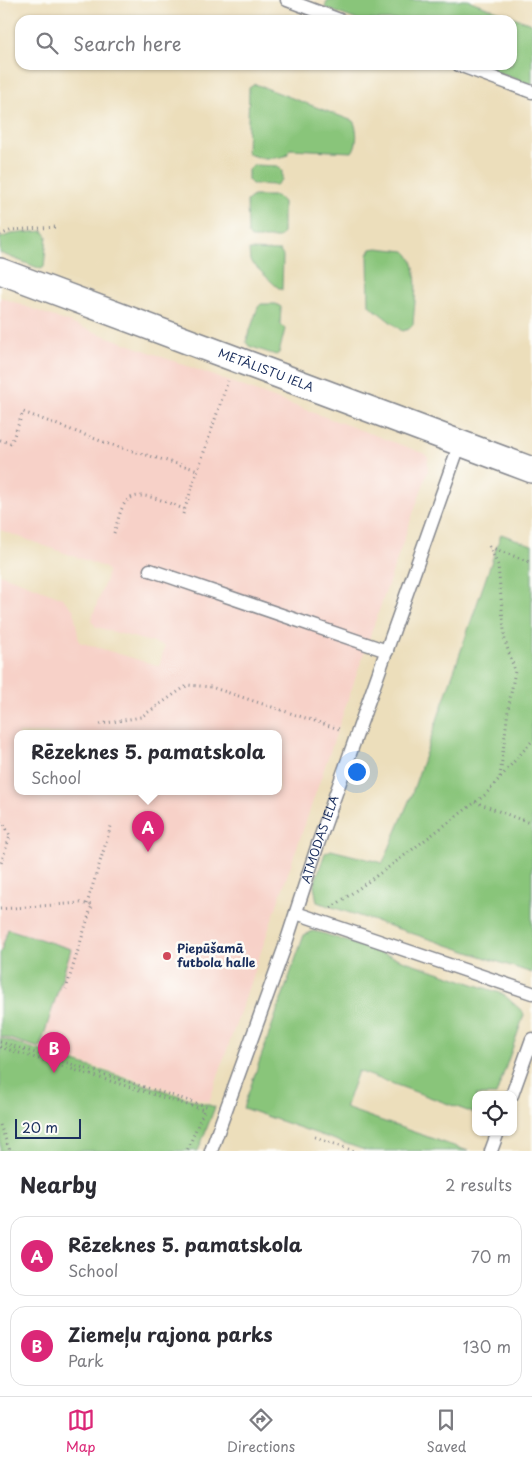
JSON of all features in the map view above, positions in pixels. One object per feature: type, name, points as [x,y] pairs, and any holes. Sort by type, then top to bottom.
[{"type":"street","name":"METĀLISTU IELA","points":[[0,271],[532,470]]},
{"type":"lane","points":[[287,0],[327,15]]},
{"type":"lane","points":[[473,70],[532,92]]},
{"type":"lane","name":"ATMODAS IELA","points":[[211,1151],[219,1134],[460,443]]},
{"type":"lane","points":[[150,570],[387,652]]},
{"type":"lane","points":[[296,913],[532,993]]},
{"type":"lane","points":[[513,1091],[532,1039]]},
{"type":"lane","points":[[491,1151],[497,1136]]},
{"type":"path","points":[[0,235],[12,230],[56,227]]},
{"type":"path","points":[[114,533],[124,505],[128,500],[138,496],[149,496],[184,512],[230,375]]},
{"type":"path","points":[[0,440],[10,443],[12,441],[23,412],[109,444],[198,470]]},
{"type":"path","points":[[499,778],[515,671],[505,641],[498,565],[489,546],[532,563]]},
{"type":"path","points":[[100,724],[141,717],[188,686],[211,686],[357,735]]},
{"type":"path","points":[[314,920],[393,864],[484,795],[532,741]]},
{"type":"path","points":[[475,802],[532,824]]},
{"type":"path","points":[[0,822],[4,824],[10,836],[0,866]]},
{"type":"path","points":[[87,904],[112,823]]},
{"type":"path","points":[[0,909],[80,903],[92,905],[66,989]]},
{"type":"path","points":[[0,1042],[211,1108]]},
{"type":"path","points":[[0,1048],[204,1110],[187,1151]]},
{"type":"path","points":[[0,1125],[10,1151]]},
{"type":"path","points":[[315,1137],[354,1151]]},
{"type":"shaded area","points":[[0,297],[423,453],[428,457],[428,471],[209,1102],[0,1037],[0,574],[61,597],[74,610],[79,642],[159,666],[165,646],[96,627],[91,620],[108,571],[104,567],[0,530]]},
{"type":"green space","points":[[327,0],[468,0],[508,15],[344,15],[325,8]]},
{"type":"green space","points":[[517,18],[532,24],[532,85],[491,70],[517,70]]},
{"type":"green space","points":[[255,84],[353,121],[357,136],[352,152],[290,149],[287,155],[283,157],[272,158],[256,157],[247,153],[249,88]]},
{"type":"green space","points":[[254,165],[278,166],[282,170],[282,180],[276,185],[252,184],[248,180],[248,170]]},
{"type":"green space","points":[[253,196],[277,196],[283,202],[283,233],[279,238],[251,238],[248,234],[247,201]]},
{"type":"green space","points":[[43,231],[47,236],[44,267],[41,269],[0,253],[0,238],[11,234]]},
{"type":"green space","points":[[371,249],[405,251],[414,266],[416,285],[413,325],[409,329],[402,331],[369,305],[368,255]]},
{"type":"green space","points":[[249,250],[280,251],[283,256],[282,290],[250,261]]},
{"type":"green space","points":[[261,304],[276,304],[281,307],[280,324],[285,329],[279,353],[276,355],[249,346],[246,342],[258,307]]},
{"type":"green space","points":[[501,534],[532,545],[532,973],[317,902],[314,885],[325,853],[331,850],[383,863],[411,796]]},
{"type":"green space","points":[[8,929],[71,949],[40,1048],[0,1036],[0,954]]},
{"type":"green space","points":[[313,931],[322,933],[503,994],[523,1012],[524,1015],[497,1091],[472,1091],[472,1113],[358,1071],[345,1108],[468,1151],[367,1151],[243,1108],[304,935]]},
{"type":"green space","points":[[0,1038],[215,1107],[198,1151],[0,1151]]},
{"type":"place","name":"Rēzeknes 5. pamatskola","points":[[148,852]]},
{"type":"place","name":"Piepūšamā futbola halle","points":[[167,956]]},
{"type":"place","name":"Ziemeļu rajona parks","points":[[54,1073]]}]
